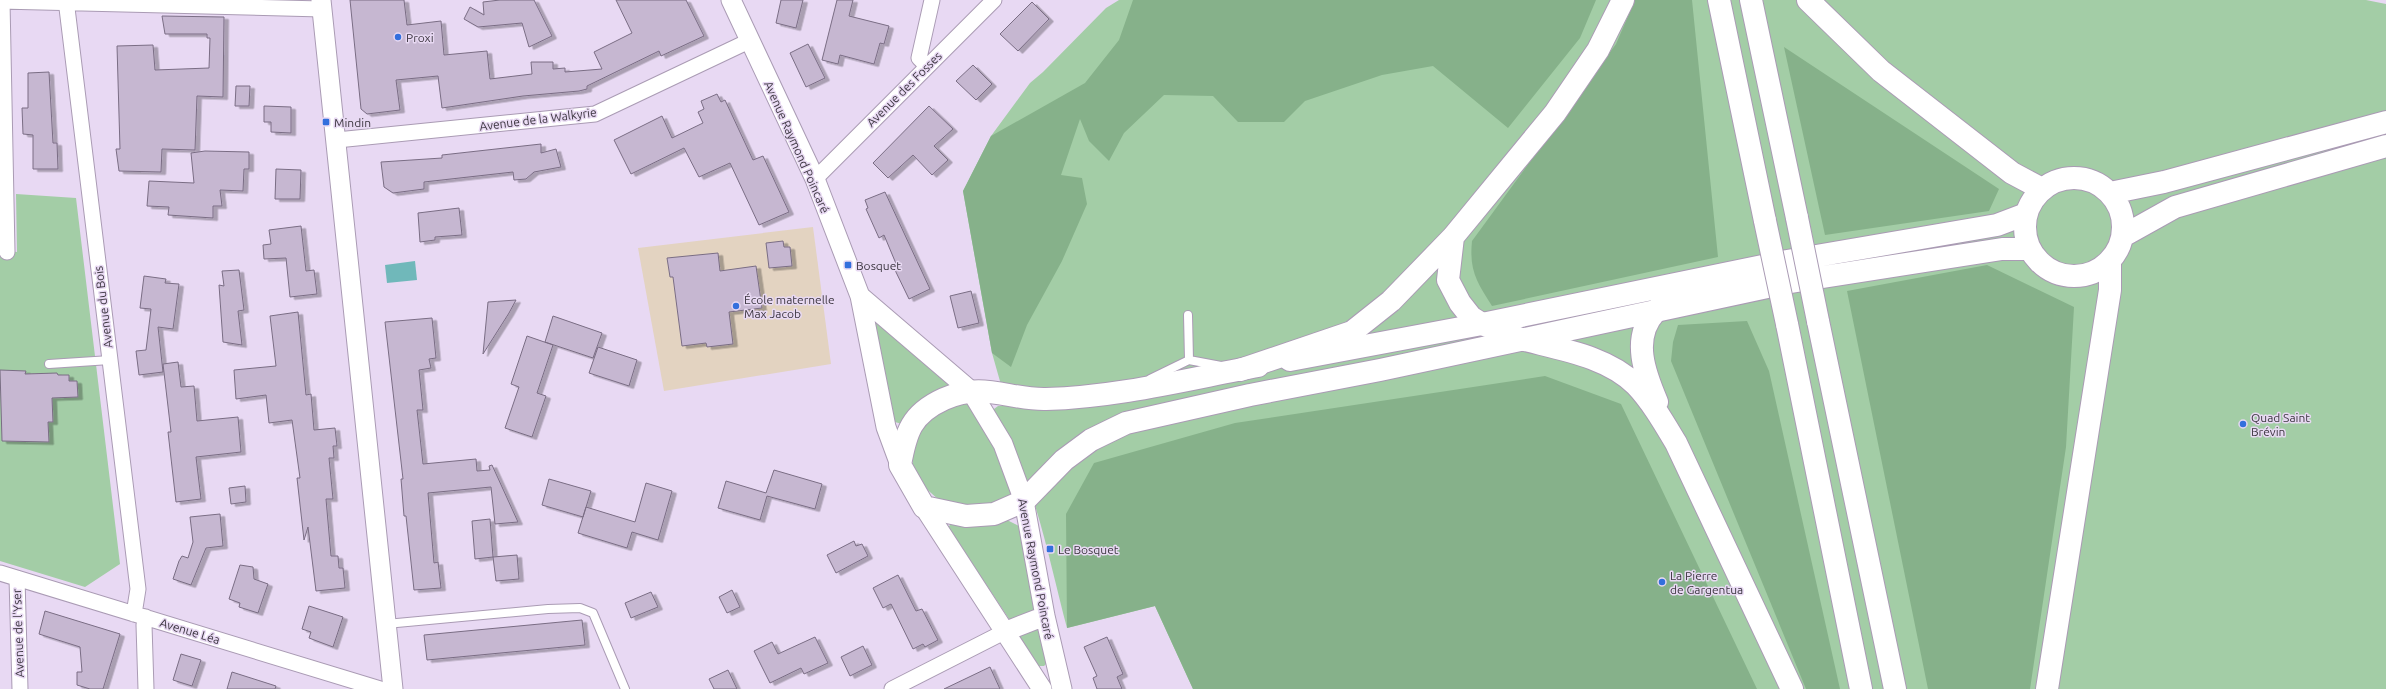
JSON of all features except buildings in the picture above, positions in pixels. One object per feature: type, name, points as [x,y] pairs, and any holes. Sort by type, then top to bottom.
[{"type":"main road","points":[[1240,370],[1352,332],[1391,301],[1453,237],[1555,113],[1598,50],[1623,0]]},
{"type":"main road","points":[[1718,0],[1787,324],[1861,689]]},
{"type":"main road","points":[[1751,0],[1895,689]]},
{"type":"main road","points":[[1808,0],[1881,71],[2012,173],[2042,189]]},
{"type":"main road","points":[[2110,193],[2164,182],[2386,122]]},
{"type":"main road","points":[[2123,236],[2175,207],[2386,146]]},
{"type":"main road","points":[[2070,178],[2085,179],[2099,184],[2110,193],[2119,206],[2124,220],[2123,236],[2118,250],[2110,262],[2097,271],[2082,276],[2066,276],[2051,271],[2038,262],[2029,249],[2024,226],[2026,214],[2032,200],[2042,189],[2055,181],[2070,178]]},
{"type":"main road","points":[[900,465],[905,436],[919,414],[945,399],[971,391],[989,390],[1044,399],[1119,393],[1482,324],[1787,261],[1997,225],[2026,214]]},
{"type":"main road","points":[[1453,237],[1448,280],[1460,303],[1471,317],[1482,324],[1521,339],[1579,354],[1607,366],[1635,384],[1652,405],[1676,443]]},
{"type":"main road","points":[[924,507],[966,516],[994,514],[1024,501],[1064,460],[1091,440],[1126,423],[1250,395],[1380,370],[1791,282],[2002,249],[2029,249]]},
{"type":"main road","points":[[2047,689],[2110,290],[2110,262]]},
{"type":"main road","points":[[1693,281],[1654,312],[1646,326],[1642,340],[1642,355],[1647,379],[1792,689]]},
{"type":"main road","name":"Avenue Raymond Poincaré","points":[[900,465],[924,507]]},
{"type":"street","name":"Avenue Raymond Poincaré","points":[[731,0],[814,179],[860,296],[886,427],[900,465]]},
{"type":"street","points":[[927,66],[919,58],[932,0]]},
{"type":"street","name":"Avenue des Fosses","points":[[814,179],[994,0]]},
{"type":"street","points":[[7,252],[1,1],[322,4],[393,689]]},
{"type":"street","name":"Avenue du Bois","points":[[66,1],[138,589],[140,616],[144,625],[146,689]]},
{"type":"street","name":"Avenue de la Walkyrie","points":[[337,140],[595,114],[749,41]]},
{"type":"street","name":"Avenue Raymond Poincaré","points":[[860,296],[971,391],[1003,444],[1024,501],[1045,616],[1062,689]]},
{"type":"street","name":"Avenue Raymond Poincaré","points":[[924,507],[1004,632],[1033,672],[1042,689]]},
{"type":"street","name":"Avenue Léa","points":[[0,573],[380,689]]},
{"type":"street","name":"Avenue de l'Yser","points":[[17,578],[20,689]]},
{"type":"street","points":[[892,689],[1004,632],[1045,616]]},
{"type":"lane","points":[[1188,315],[1189,360]]},
{"type":"lane","points":[[49,364],[110,360]]},
{"type":"lane","points":[[1119,393],[1189,360],[1240,370]]},
{"type":"lane","points":[[386,624],[499,613],[580,608],[593,613],[626,689]]},
{"type":"shaded area","points":[[1119,0],[2366,0],[2386,4],[2386,689],[1193,689],[1155,606],[1067,628],[1046,546],[1029,488],[1008,435],[994,412],[994,409],[998,406],[1007,406],[992,353],[963,191],[991,136],[1030,83],[1043,72],[1106,8]]},
{"type":"shaded area","points":[[1133,0],[1596,0],[1580,38],[1508,128],[1433,66],[1382,75],[1305,101],[1284,122],[1238,122],[1213,96],[1164,95],[1124,133],[1109,161],[1089,141],[1080,119],[1061,175],[1082,178],[1087,204],[1062,261],[1027,325],[1011,367],[992,353],[963,191],[991,136],[1085,83],[1119,40]]},
{"type":"shaded area","points":[[1635,0],[1692,0],[1718,257],[1492,306],[1475,276],[1471,251],[1472,241],[1616,44]]},
{"type":"shaded area","points":[[1784,47],[1999,189],[1989,211],[1825,235]]},
{"type":"shaded area","points":[[16,194],[76,198],[120,564],[85,587],[0,561],[0,250],[17,252]]},
{"type":"shaded area","name":"École maternelle Max Jacob","points":[[813,227],[831,364],[664,391],[638,248]]},
{"type":"shaded area","points":[[415,261],[417,280],[387,283],[385,265]]},
{"type":"shaded area","points":[[1987,265],[2074,307],[2066,447],[2030,689],[1928,689],[1847,291]]},
{"type":"shaded area","points":[[872,318],[949,385],[902,424],[895,422],[870,324]]},
{"type":"shaded area","points":[[1747,321],[1769,371],[1840,689],[1806,689],[1671,361],[1673,342],[1678,325]]},
{"type":"shaded area","points":[[1545,376],[1621,404],[1757,689],[1193,689],[1155,606],[1067,628],[1066,514],[1094,463],[1235,423]]},
{"type":"shaded area","points":[[965,403],[974,410],[989,431],[1005,471],[1011,494],[999,502],[966,506],[939,500],[922,485],[913,466],[912,455],[918,430],[941,410]]},
{"type":"shaded area","points":[[1005,519],[1019,526],[1036,610],[1011,622],[948,527],[951,524]]},
{"type":"shaded area","points":[[1039,628],[1046,664],[1044,666],[1038,666],[1019,636]]},
{"type":"place","name":"Proxi","points":[[398,37]]},
{"type":"place","name":"Mindin","points":[[326,122]]},
{"type":"place","name":"Bosquet","points":[[848,265]]},
{"type":"place","name":"École maternelle Max Jacob","points":[[736,306]]},
{"type":"place","name":"Quad Saint Brévin","points":[[2243,424]]},
{"type":"place","name":"Le Bosquet","points":[[1050,549]]},
{"type":"place","name":"La Pierre de Gargentua","points":[[1662,582]]}]
